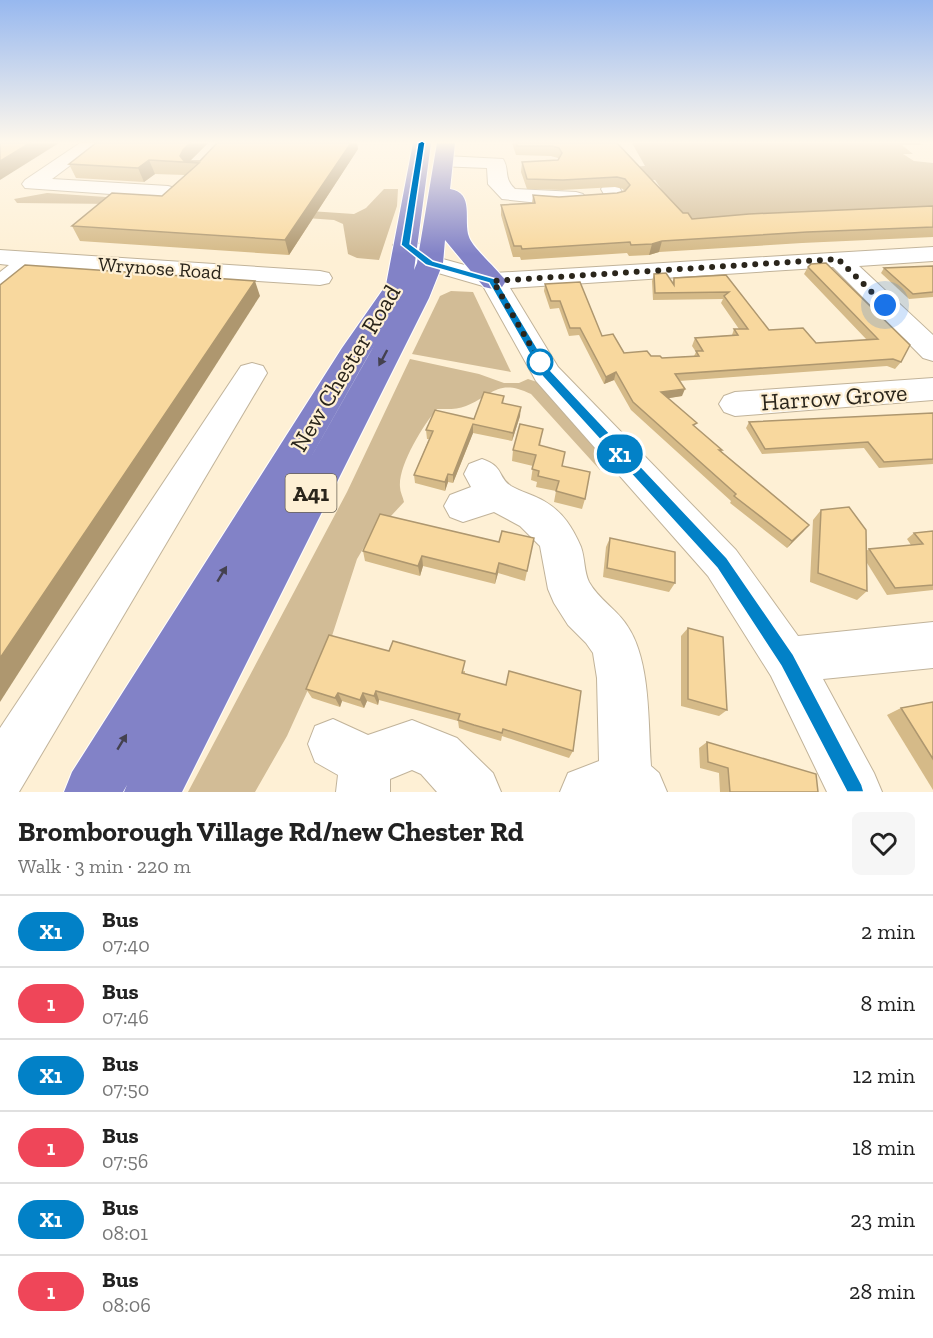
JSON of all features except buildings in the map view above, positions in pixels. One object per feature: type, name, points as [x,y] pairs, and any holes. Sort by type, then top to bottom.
[{"type":"highway","name":"New Chester Road","points":[[152,792],[415,298],[411,265],[419,180]]},
{"type":"highway","name":"New Chester Road","points":[[92,792],[353,355],[411,265],[439,180]]},
{"type":"highway","points":[[449,180],[455,199],[457,240],[493,281]]},
{"type":"highway","points":[[411,265],[466,250]]},
{"type":"street","points":[[38,180],[32,184],[168,192]]},
{"type":"street","points":[[498,180],[498,184],[509,195],[558,199],[615,196]]},
{"type":"street","points":[[411,265],[493,281],[933,254]]},
{"type":"street","name":"Wrynose Road","points":[[0,257],[320,279]]},
{"type":"street","points":[[0,284],[31,259]]},
{"type":"street","points":[[838,259],[933,351]]},
{"type":"street","points":[[493,281],[547,374],[722,563],[787,660],[855,792]]},
{"type":"street","points":[[0,774],[252,373]]},
{"type":"street","name":"Harrow Grove","points":[[735,404],[933,389]]},
{"type":"street","points":[[130,792],[318,479]]},
{"type":"street","points":[[480,492],[533,514],[556,535],[562,550],[569,589],[584,610],[602,627],[614,645],[621,678],[618,787]]},
{"type":"street","points":[[787,660],[933,645]]},
{"type":"street","points":[[354,766],[412,745],[439,756],[474,792]]},
{"type":"shaded area","points":[[655,180],[933,180],[933,211],[684,222]]},
{"type":"shaded area","points":[[384,189],[398,189],[397,206],[379,260],[357,258],[348,254],[343,224],[334,220],[115,204],[17,203],[14,199],[47,193],[354,214],[366,208]]},
{"type":"shaded area","points":[[451,291],[473,292],[511,372],[412,354],[440,296]]},
{"type":"shaded area","points":[[410,359],[479,374],[504,383],[519,383],[528,379],[540,383],[610,462],[608,467],[600,470],[531,394],[520,389],[503,388],[463,407],[437,409],[419,435],[403,468],[400,491],[404,502],[391,516],[379,522],[357,559],[331,639],[287,736],[255,792],[188,792],[347,492]]},
{"type":"bus line","name":"X1","points":[[416,180],[405,245],[429,263],[493,281],[500,297],[547,374],[595,429],[722,563],[787,660],[855,792]]},
{"type":"route","points":[[540,362],[500,297],[493,281],[838,259],[885,305]]}]
